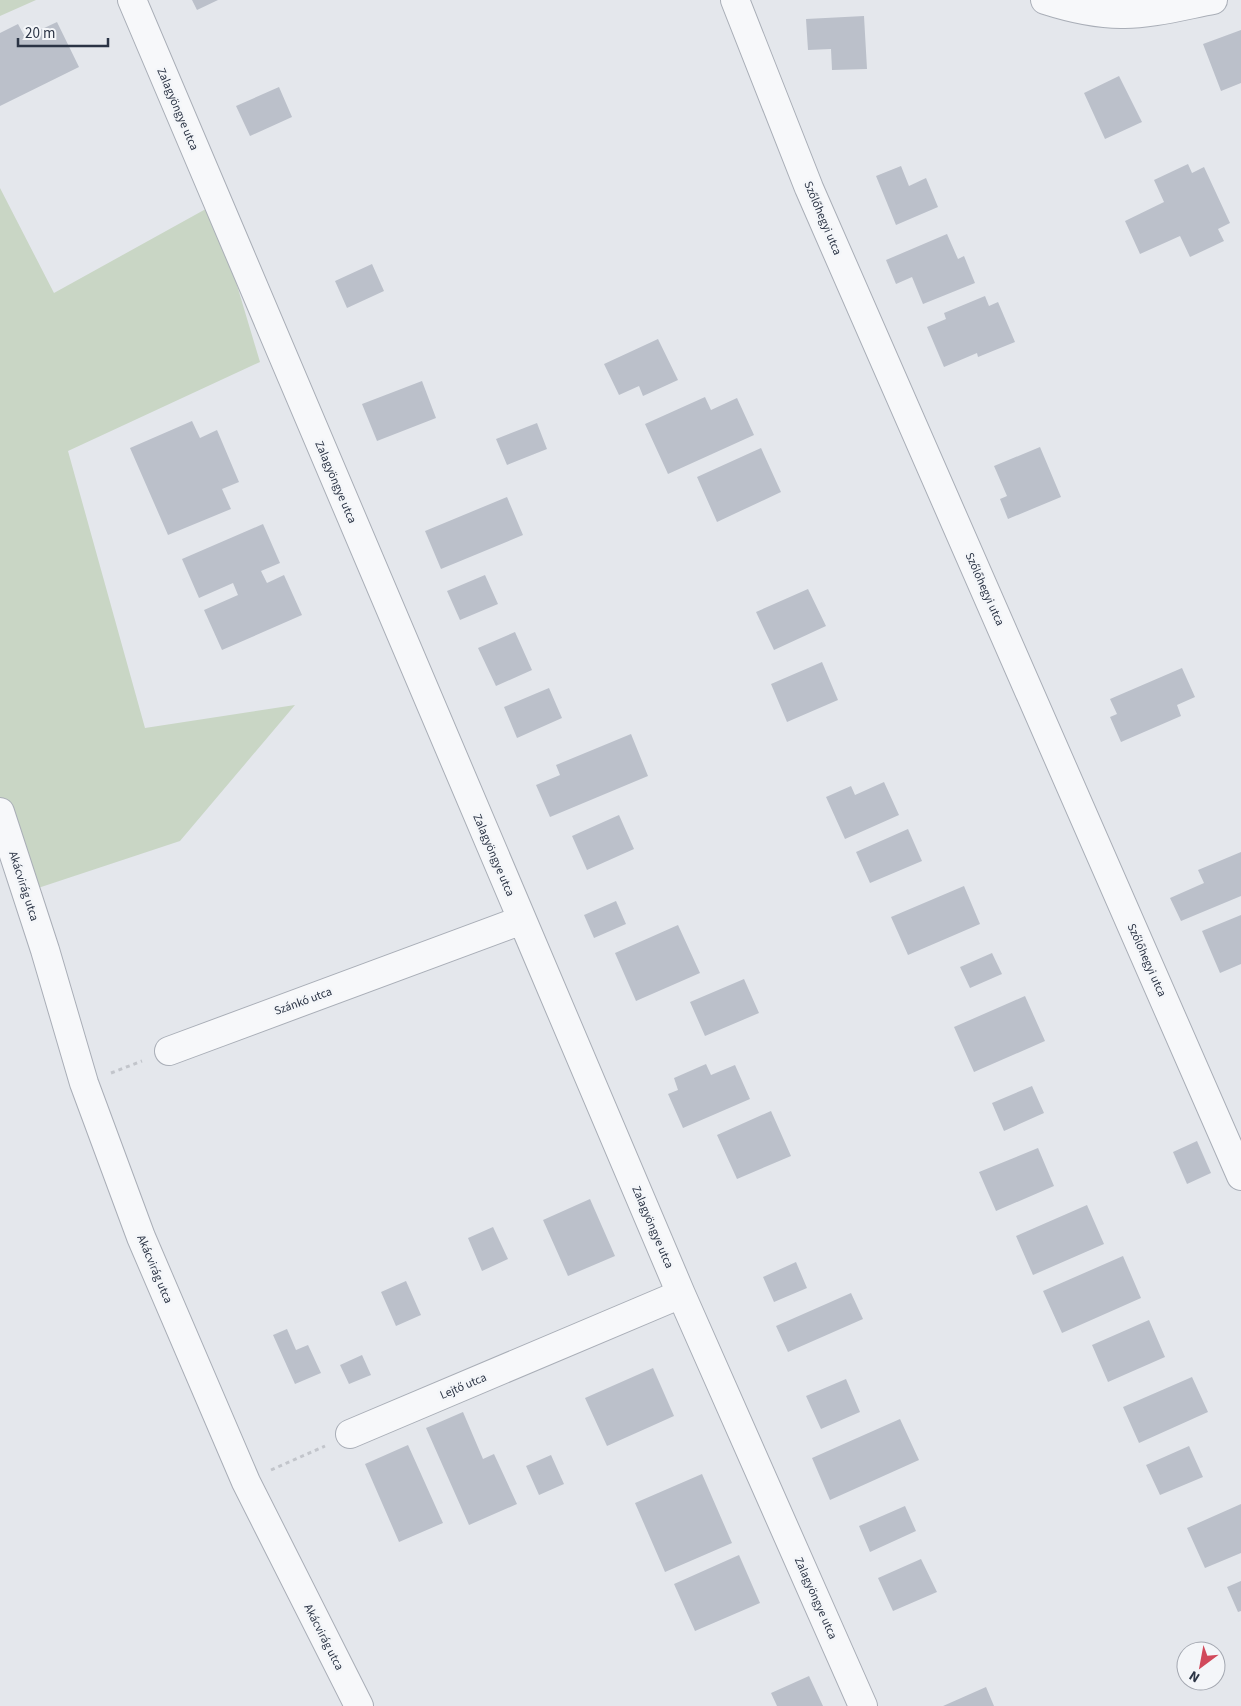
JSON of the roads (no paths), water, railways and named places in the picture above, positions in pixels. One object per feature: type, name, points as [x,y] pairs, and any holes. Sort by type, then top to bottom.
[{"type":"street","name":"Zalagyöngye utca","points":[[132,0],[681,1294],[864,1706]]},
{"type":"street","name":"Szőlőhegyi utca","points":[[735,0],[809,188],[1241,1176]]},
{"type":"street","points":[[1045,0],[1096,13],[1123,14],[1213,0]]},
{"type":"street","name":"Akácvirág utca","points":[[0,812],[45,950],[84,1083],[141,1236],[246,1482],[359,1706]]},
{"type":"street","name":"Szánkó utca","points":[[169,1051],[522,920]]},
{"type":"street","name":"Lejtő utca","points":[[350,1434],[681,1294]]}]
